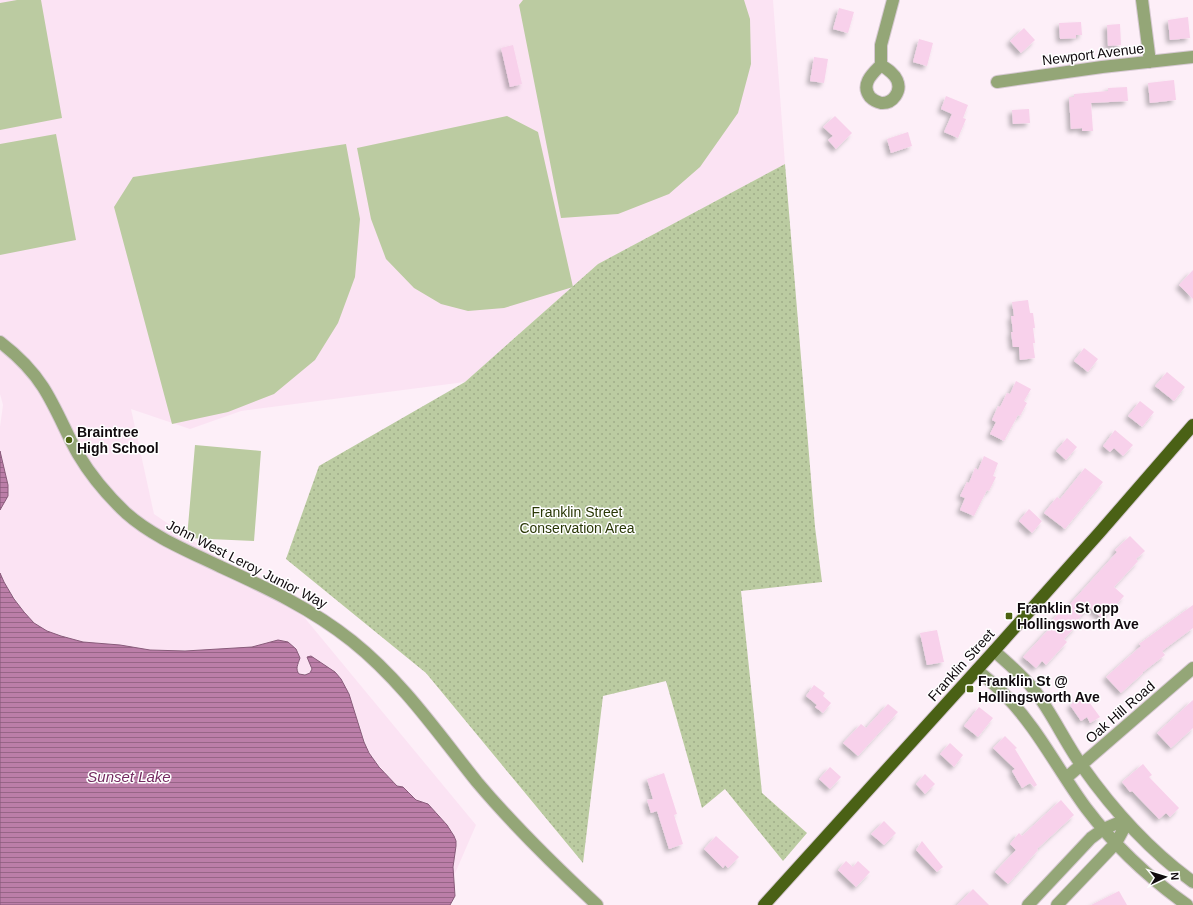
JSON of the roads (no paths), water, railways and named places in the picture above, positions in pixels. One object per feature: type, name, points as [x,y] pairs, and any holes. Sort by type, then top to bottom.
[{"type":"main road","name":"Franklin Street","points":[[764,905],[994,651],[1193,425]]},
{"type":"street","points":[[881,65],[882,45],[893,0]]},
{"type":"street","points":[[1142,0],[1150,62]]},
{"type":"street","name":"Newport Avenue","points":[[998,82],[1102,67],[1193,57]]},
{"type":"street","name":"John West Leroy Junior Way","points":[[0,342],[16,355],[37,378],[85,465],[103,489],[127,514],[151,531],[177,546],[307,609],[363,650],[402,688],[471,774],[513,822],[575,885],[597,905]]},
{"type":"street","points":[[994,651],[1021,675],[1035,691],[1049,711],[1081,765],[1110,804],[1159,854],[1193,882]]},
{"type":"street","name":"Oak Hill Road","points":[[1066,778],[1193,668]]},
{"type":"street","points":[[977,670],[1004,693],[1019,710],[1081,801],[1103,829],[1153,879],[1187,905]]},
{"type":"street","points":[[1028,905],[1086,843],[1103,829],[1125,821]]},
{"type":"street","points":[[1057,905],[1116,843],[1125,821]]},
{"type":"water","points":[[0,451],[8,485],[8,496],[0,510]]},
{"type":"water","name":"Sunset Lake","points":[[0,573],[14,599],[34,623],[47,631],[61,636],[83,642],[120,645],[150,650],[185,651],[252,647],[278,640],[288,642],[296,649],[300,658],[297,668],[299,674],[305,675],[310,673],[312,669],[307,657],[311,656],[335,672],[341,679],[349,694],[364,742],[369,753],[379,767],[397,786],[403,787],[416,800],[428,804],[447,825],[454,836],[456,841],[453,867],[455,896],[450,905],[0,905]]},
{"type":"place","name":"Braintree High School","points":[[69,440]]},
{"type":"place","name":"Franklin St opp Hollingsworth Ave","points":[[1009,616]]},
{"type":"place","name":"Franklin St @ Hollingsworth Ave","points":[[970,689]]},
{"type":"park label","name":"Franklin Street Conservation Area","points":[[577,520]]}]
